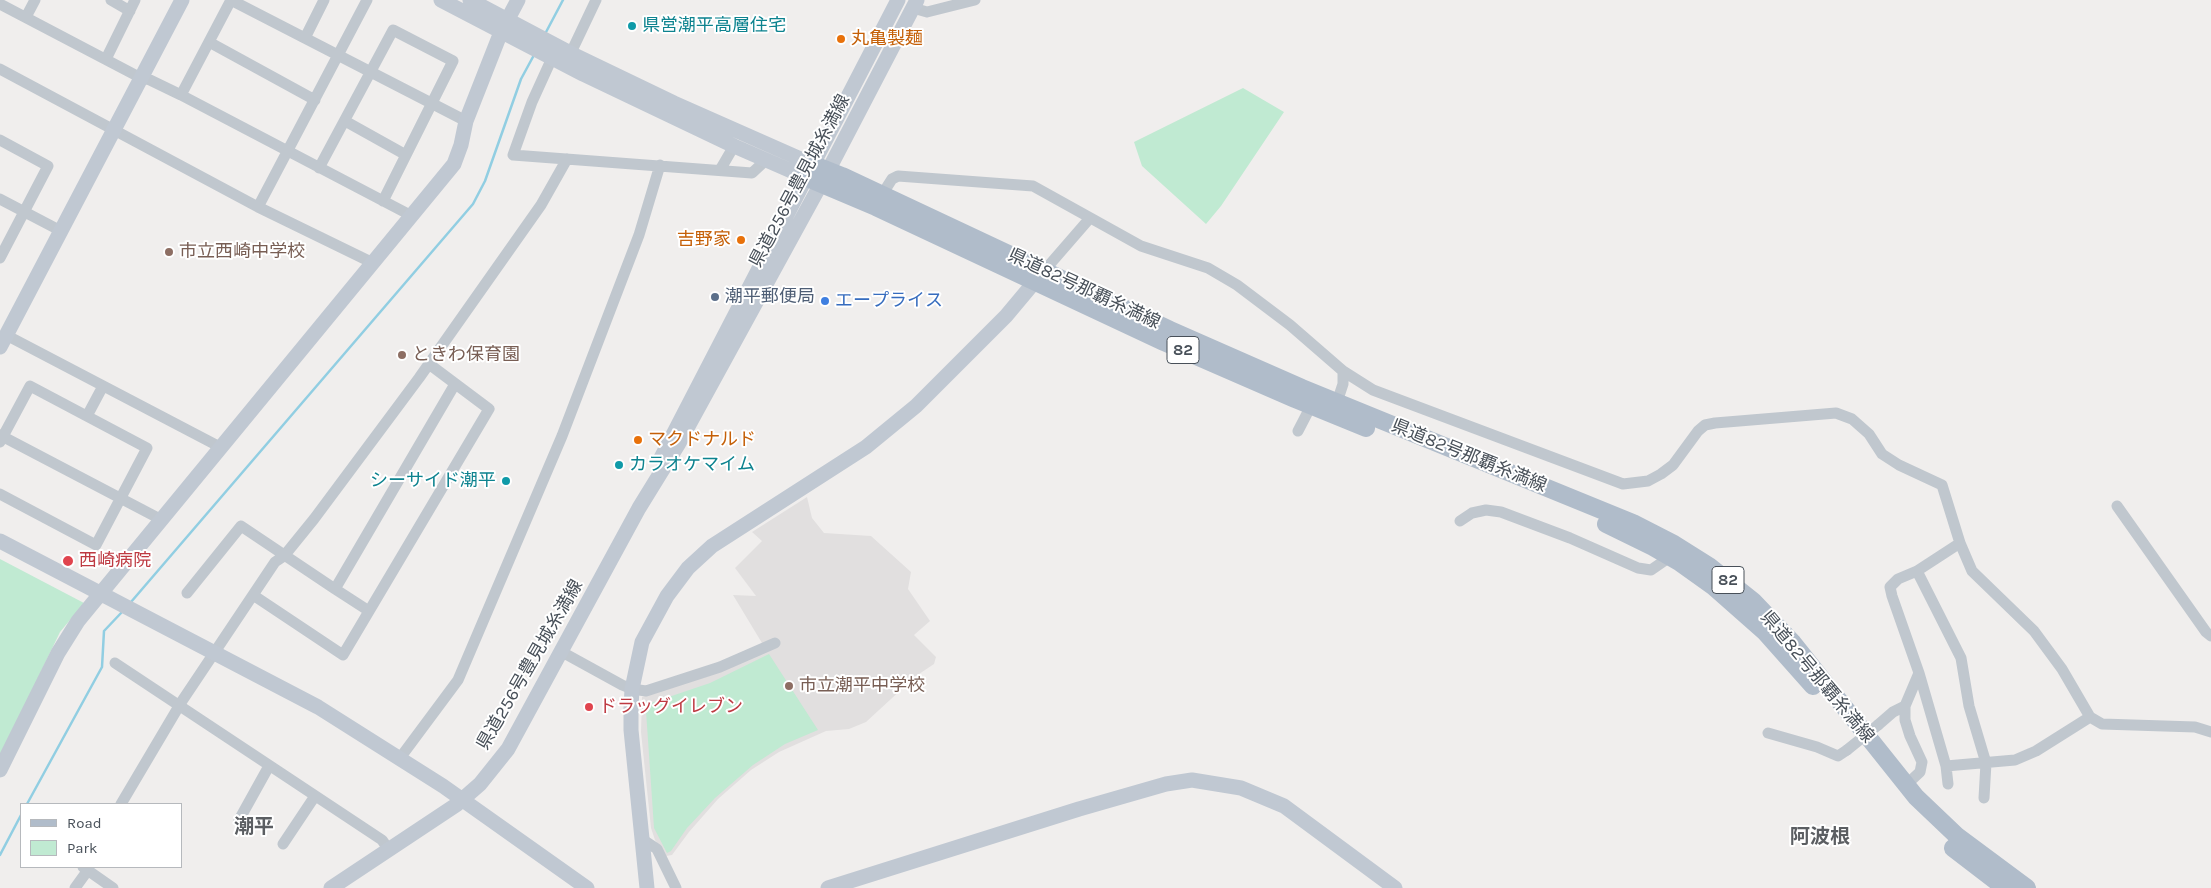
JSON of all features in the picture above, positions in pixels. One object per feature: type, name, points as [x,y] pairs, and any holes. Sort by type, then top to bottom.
[{"type":"main road","name":"県道82号那覇糸満線","points":[[816,174],[1039,276],[1164,342],[1334,408],[1600,522],[1670,549],[1729,581],[1771,619],[1906,785],[1957,836],[2027,888]]},
{"type":"main road","name":"県道82号那覇糸満線","points":[[1670,549],[1765,632],[1819,693],[1907,804],[1950,845],[2005,888]]},
{"type":"street","points":[[26,18],[36,0]]},
{"type":"street","points":[[111,0],[130,10]]},
{"type":"street","points":[[106,59],[135,0]]},
{"type":"street","points":[[182,0],[3,341],[103,386],[220,447]]},
{"type":"street","points":[[181,95],[231,0],[466,122]]},
{"type":"street","points":[[305,38],[324,0]]},
{"type":"street","points":[[258,207],[366,0]]},
{"type":"street","points":[[441,0],[504,26],[734,146],[766,160],[816,174]]},
{"type":"street","points":[[470,0],[504,26]]},
{"type":"street","points":[[0,770],[58,653],[78,621],[454,164],[461,145],[466,122],[504,26],[518,0]]},
{"type":"street","points":[[596,0],[558,55],[532,102],[513,155],[752,173],[766,160]]},
{"type":"street","name":"県道256号豊見城糸満線","points":[[331,888],[462,800],[480,784],[508,748],[639,508],[680,443],[816,174],[898,0]]},
{"type":"street","points":[[915,4],[927,12],[975,0]]},
{"type":"street","points":[[0,4],[141,78],[150,80],[181,95],[412,216]]},
{"type":"street","name":"県道256号豊見城糸満線","points":[[816,174],[915,4]]},
{"type":"street","points":[[319,168],[393,30],[402,34],[453,61],[383,201]]},
{"type":"street","points":[[209,42],[315,100]]},
{"type":"street","points":[[558,55],[743,135],[816,174]]},
{"type":"street","points":[[0,69],[258,207],[373,263]]},
{"type":"street","points":[[345,121],[406,155]]},
{"type":"street","points":[[0,140],[48,166],[0,258]]},
{"type":"street","points":[[720,170],[734,146]]},
{"type":"street","points":[[122,803],[188,693],[275,562],[284,556],[429,364],[541,206],[567,159]]},
{"type":"street","points":[[400,758],[458,680],[562,436],[639,235],[660,165]]},
{"type":"street","points":[[878,201],[892,179],[898,176],[1033,186],[1141,246],[1208,268],[1237,285],[1290,325],[1343,371],[1373,390],[1623,484],[1648,480],[1673,465],[1698,431],[1705,425],[1836,413],[1852,420],[1869,434],[1882,454],[1899,465],[1942,484],[1960,543],[1972,570],[2034,631],[2062,669],[2090,717],[2102,724],[2195,727],[2211,732]]},
{"type":"street","points":[[0,199],[61,231]]},
{"type":"street","points":[[647,888],[631,730],[632,689],[642,642],[667,596],[700,556],[730,533],[866,446],[939,386],[1006,316],[1090,218]]},
{"type":"street","points":[[253,594],[343,655],[489,410],[429,364]]},
{"type":"street","points":[[1334,408],[1343,384],[1343,371]]},
{"type":"street","points":[[335,588],[455,384]]},
{"type":"street","points":[[0,494],[96,546],[120,498],[147,448],[30,386],[1,438],[120,498],[162,520]]},
{"type":"street","points":[[87,416],[103,386]]},
{"type":"street","points":[[1298,431],[1314,400]]},
{"type":"street","points":[[2117,506],[2206,632],[2211,636]]},
{"type":"street","points":[[1460,521],[1472,512],[1486,510],[1500,512],[1570,538],[1638,568],[1651,570],[1664,561],[1670,549]]},
{"type":"street","points":[[187,593],[241,526],[369,611]]},
{"type":"street","points":[[0,541],[318,707],[400,758],[587,888]]},
{"type":"street","points":[[1948,784],[1946,766],[1919,673],[1890,586],[1898,579],[1917,571],[1960,543]]},
{"type":"street","points":[[1917,571],[1961,658],[1970,706],[1986,763],[1984,798]]},
{"type":"street","points":[[562,652],[632,689],[646,691],[720,667],[775,643]]},
{"type":"street","points":[[116,663],[382,840],[390,850]]},
{"type":"street","points":[[1906,785],[1920,772],[1922,762],[1905,720],[1905,706],[1919,673]]},
{"type":"street","points":[[1768,732],[1817,747],[1838,756],[1893,712],[1905,706]]},
{"type":"street","points":[[1946,766],[2015,760],[2036,751],[2090,717]]},
{"type":"street","points":[[239,820],[269,766]]},
{"type":"street","points":[[828,888],[1079,809],[1166,784],[1192,780],[1241,788],[1284,806],[1395,888]]},
{"type":"street","points":[[283,844],[315,796]]},
{"type":"street","points":[[642,839],[657,849],[676,888]]},
{"type":"street","points":[[75,888],[85,868],[113,888]]},
{"type":"shaded area","name":"市立潮平中学校","points":[[807,497],[812,518],[824,533],[871,536],[911,572],[908,589],[930,621],[914,635],[936,657],[934,664],[916,676],[866,722],[849,729],[826,731],[779,752],[751,770],[718,799],[672,855],[666,856],[655,840],[651,828],[641,732],[642,697],[750,659],[762,643],[733,595],[756,596],[735,568],[762,541],[752,532]]},
{"type":"green space","points":[[1243,88],[1284,112],[1221,206],[1206,224],[1142,166],[1134,142]]},
{"type":"green space","points":[[0,559],[84,603],[60,632],[0,757]]},
{"type":"green space","points":[[769,654],[818,730],[785,744],[753,765],[715,798],[687,828],[671,851],[667,853],[654,828],[646,711],[648,704],[710,683]]},
{"type":"waterway","points":[[545,34],[563,0]]},
{"type":"waterway","points":[[131,602],[473,204],[485,181],[521,79],[534,55]]},
{"type":"waterway","points":[[28,803],[102,667],[104,631],[122,612]]},
{"type":"waterway","points":[[0,855],[20,817]]},
{"type":"place","name":"県営潮平高層住宅","points":[[632,26]]},
{"type":"place","name":"丸亀製麺","points":[[841,39]]},
{"type":"place","name":"吉野家","points":[[741,240]]},
{"type":"place","name":"市立西崎中学校","points":[[169,252]]},
{"type":"place","name":"潮平郵便局","points":[[715,297]]},
{"type":"place","name":"エープライス","points":[[825,301]]},
{"type":"place","name":"ときわ保育園","points":[[402,355]]},
{"type":"place","name":"マクドナルド","points":[[638,440]]},
{"type":"place","name":"カラオケマイム","points":[[619,465]]},
{"type":"place","name":"シーサイド潮平","points":[[506,481]]},
{"type":"place","name":"西崎病院","points":[[68,561]]},
{"type":"place","name":"市立潮平中学校","points":[[789,686]]},
{"type":"place","name":"ドラッグイレブン","points":[[589,707]]},
{"type":"district","name":"潮平","points":[[254,827]]},
{"type":"district","name":"阿波根","points":[[1820,837]]}]
